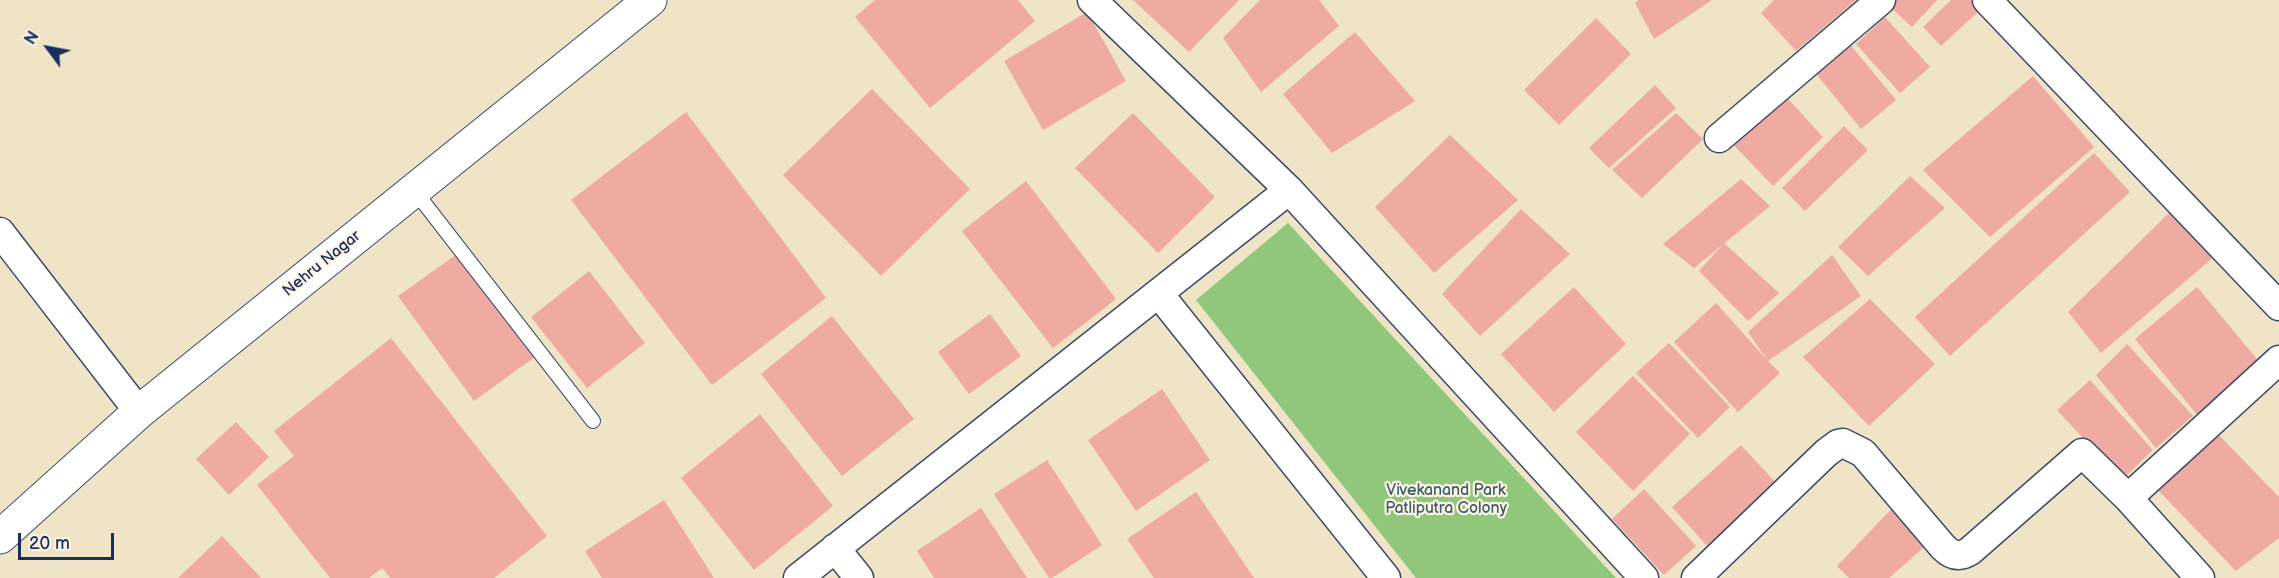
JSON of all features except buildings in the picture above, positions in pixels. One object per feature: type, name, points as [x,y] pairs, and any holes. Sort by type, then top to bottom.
[{"type":"street","name":"Nehru Nagar","points":[[0,537],[139,412],[650,0]]},
{"type":"street","points":[[1092,0],[1289,190],[1644,578]]},
{"type":"street","points":[[1719,138],[1881,0]]},
{"type":"street","points":[[1987,0],[2279,306]]},
{"type":"street","points":[[798,578],[1289,190]]},
{"type":"street","points":[[0,232],[139,412]]},
{"type":"street","points":[[1159,294],[1386,578]]},
{"type":"street","points":[[2127,498],[2279,360]]},
{"type":"street","points":[[1696,578],[1826,453],[1843,442],[1856,447],[1863,453],[1943,547],[1957,556],[1970,551],[2082,453],[2127,498],[2200,578]]},
{"type":"street","points":[[835,548],[860,578]]},
{"type":"lane","points":[[414,190],[593,421]]},
{"type":"green space","name":"Vivekanand Park Patliputra Colony","points":[[1288,223],[1616,578],[1416,578],[1196,300]]}]
